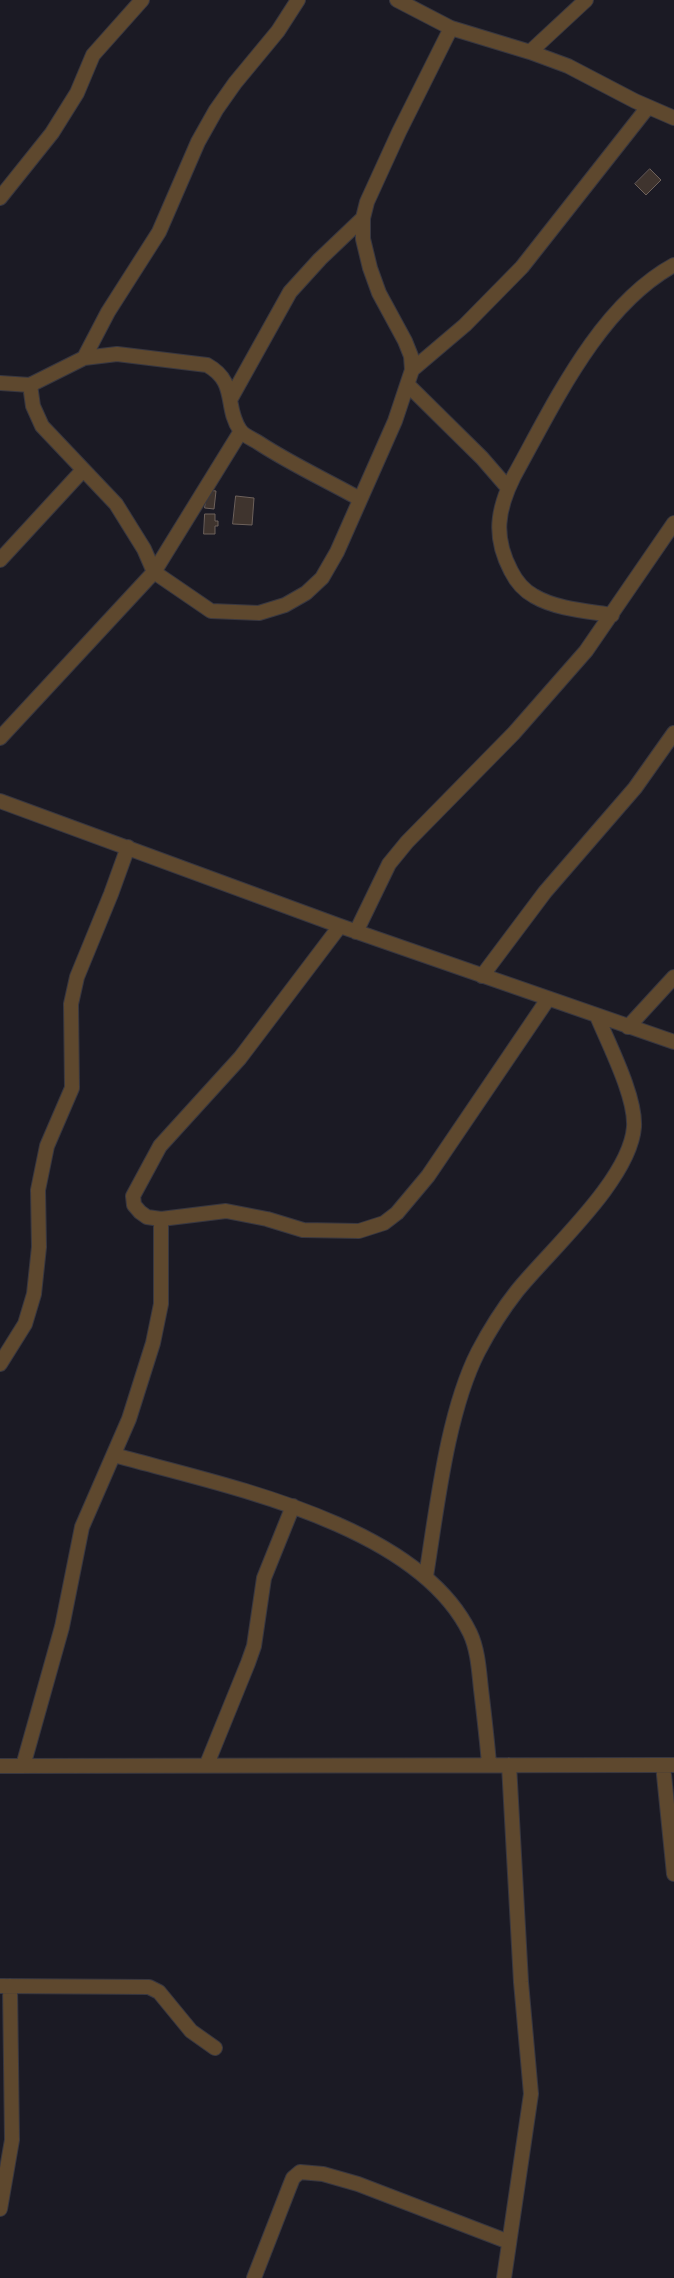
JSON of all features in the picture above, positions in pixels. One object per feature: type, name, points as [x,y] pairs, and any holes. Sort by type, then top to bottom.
[{"type":"street","points":[[0,198],[52,133],[77,93],[93,55],[142,0]]},
{"type":"street","points":[[84,358],[108,312],[159,232],[198,142],[216,110],[235,83],[278,31],[298,0]]},
{"type":"street","points":[[397,0],[451,28],[530,52],[568,66],[648,107],[674,118]]},
{"type":"street","points":[[530,52],[586,0]]},
{"type":"street","points":[[30,385],[33,406],[42,426],[116,504],[144,549],[154,572],[211,611],[259,613],[284,605],[306,593],[322,578],[337,552],[395,421],[412,370],[411,356],[405,341],[379,293],[370,268],[363,239],[363,218],[367,202],[391,150],[451,28]]},
{"type":"street","points":[[412,370],[465,324],[516,273],[648,107]]},
{"type":"street","points":[[231,398],[290,292],[320,259],[363,218]]},
{"type":"street","points":[[612,615],[552,604],[533,596],[521,587],[500,549],[498,530],[508,488],[568,383],[606,326],[630,298],[674,265]]},
{"type":"street","points":[[0,383],[30,385],[84,358],[117,354],[207,364],[218,371],[226,381],[234,418],[241,432],[269,450],[360,498]]},
{"type":"street","points":[[408,385],[482,458],[508,488]]},
{"type":"street","points":[[0,738],[22,712],[154,572],[241,432]]},
{"type":"street","points":[[0,560],[83,470]]},
{"type":"street","points":[[356,932],[377,886],[395,856],[514,733],[586,651],[674,523]]},
{"type":"street","points":[[482,976],[545,892],[634,788],[674,733]]},
{"type":"street","points":[[0,801],[128,846],[356,932],[674,1042]]},
{"type":"street","points":[[0,1364],[25,1324],[34,1294],[39,1247],[38,1190],[47,1146],[72,1088],[71,1004],[78,977],[112,894],[128,846]]},
{"type":"street","points":[[340,926],[240,1058],[160,1146],[134,1196],[134,1205],[147,1217],[161,1219],[226,1211],[267,1219],[303,1230],[359,1231],[384,1223],[397,1213],[428,1176],[548,999]]},
{"type":"street","points":[[628,1027],[674,977]]},
{"type":"street","points":[[426,1576],[450,1439],[461,1397],[477,1354],[516,1292],[580,1221],[613,1178],[627,1150],[634,1128],[632,1104],[597,1016]]},
{"type":"street","points":[[23,1766],[62,1627],[82,1527],[129,1419],[158,1322],[161,1304],[161,1219]]},
{"type":"street","points":[[114,1455],[293,1506],[336,1524],[384,1548],[426,1576],[461,1616],[471,1636],[478,1660],[490,1764]]},
{"type":"street","points":[[207,1764],[254,1646],[264,1578],[293,1506]]},
{"type":"street","points":[[0,1766],[207,1764],[669,1765],[674,1874]]},
{"type":"street","points":[[504,2278],[531,2094],[521,1982],[509,1764]]},
{"type":"street","points":[[0,2209],[12,2140],[5,1986],[150,1987],[159,1992],[191,2031],[215,2048]]},
{"type":"street","points":[[254,2278],[288,2188],[300,2172],[323,2174],[358,2184],[509,2242]]},
{"type":"building","points":[[650,169],[661,180],[646,195],[635,184]]},
{"type":"building","points":[[207,490],[216,491],[214,509],[205,508]]},
{"type":"building","points":[[236,496],[254,498],[252,525],[233,524]]},
{"type":"building","points":[[205,514],[215,514],[215,521],[218,521],[218,526],[215,526],[215,534],[204,534]]}]
